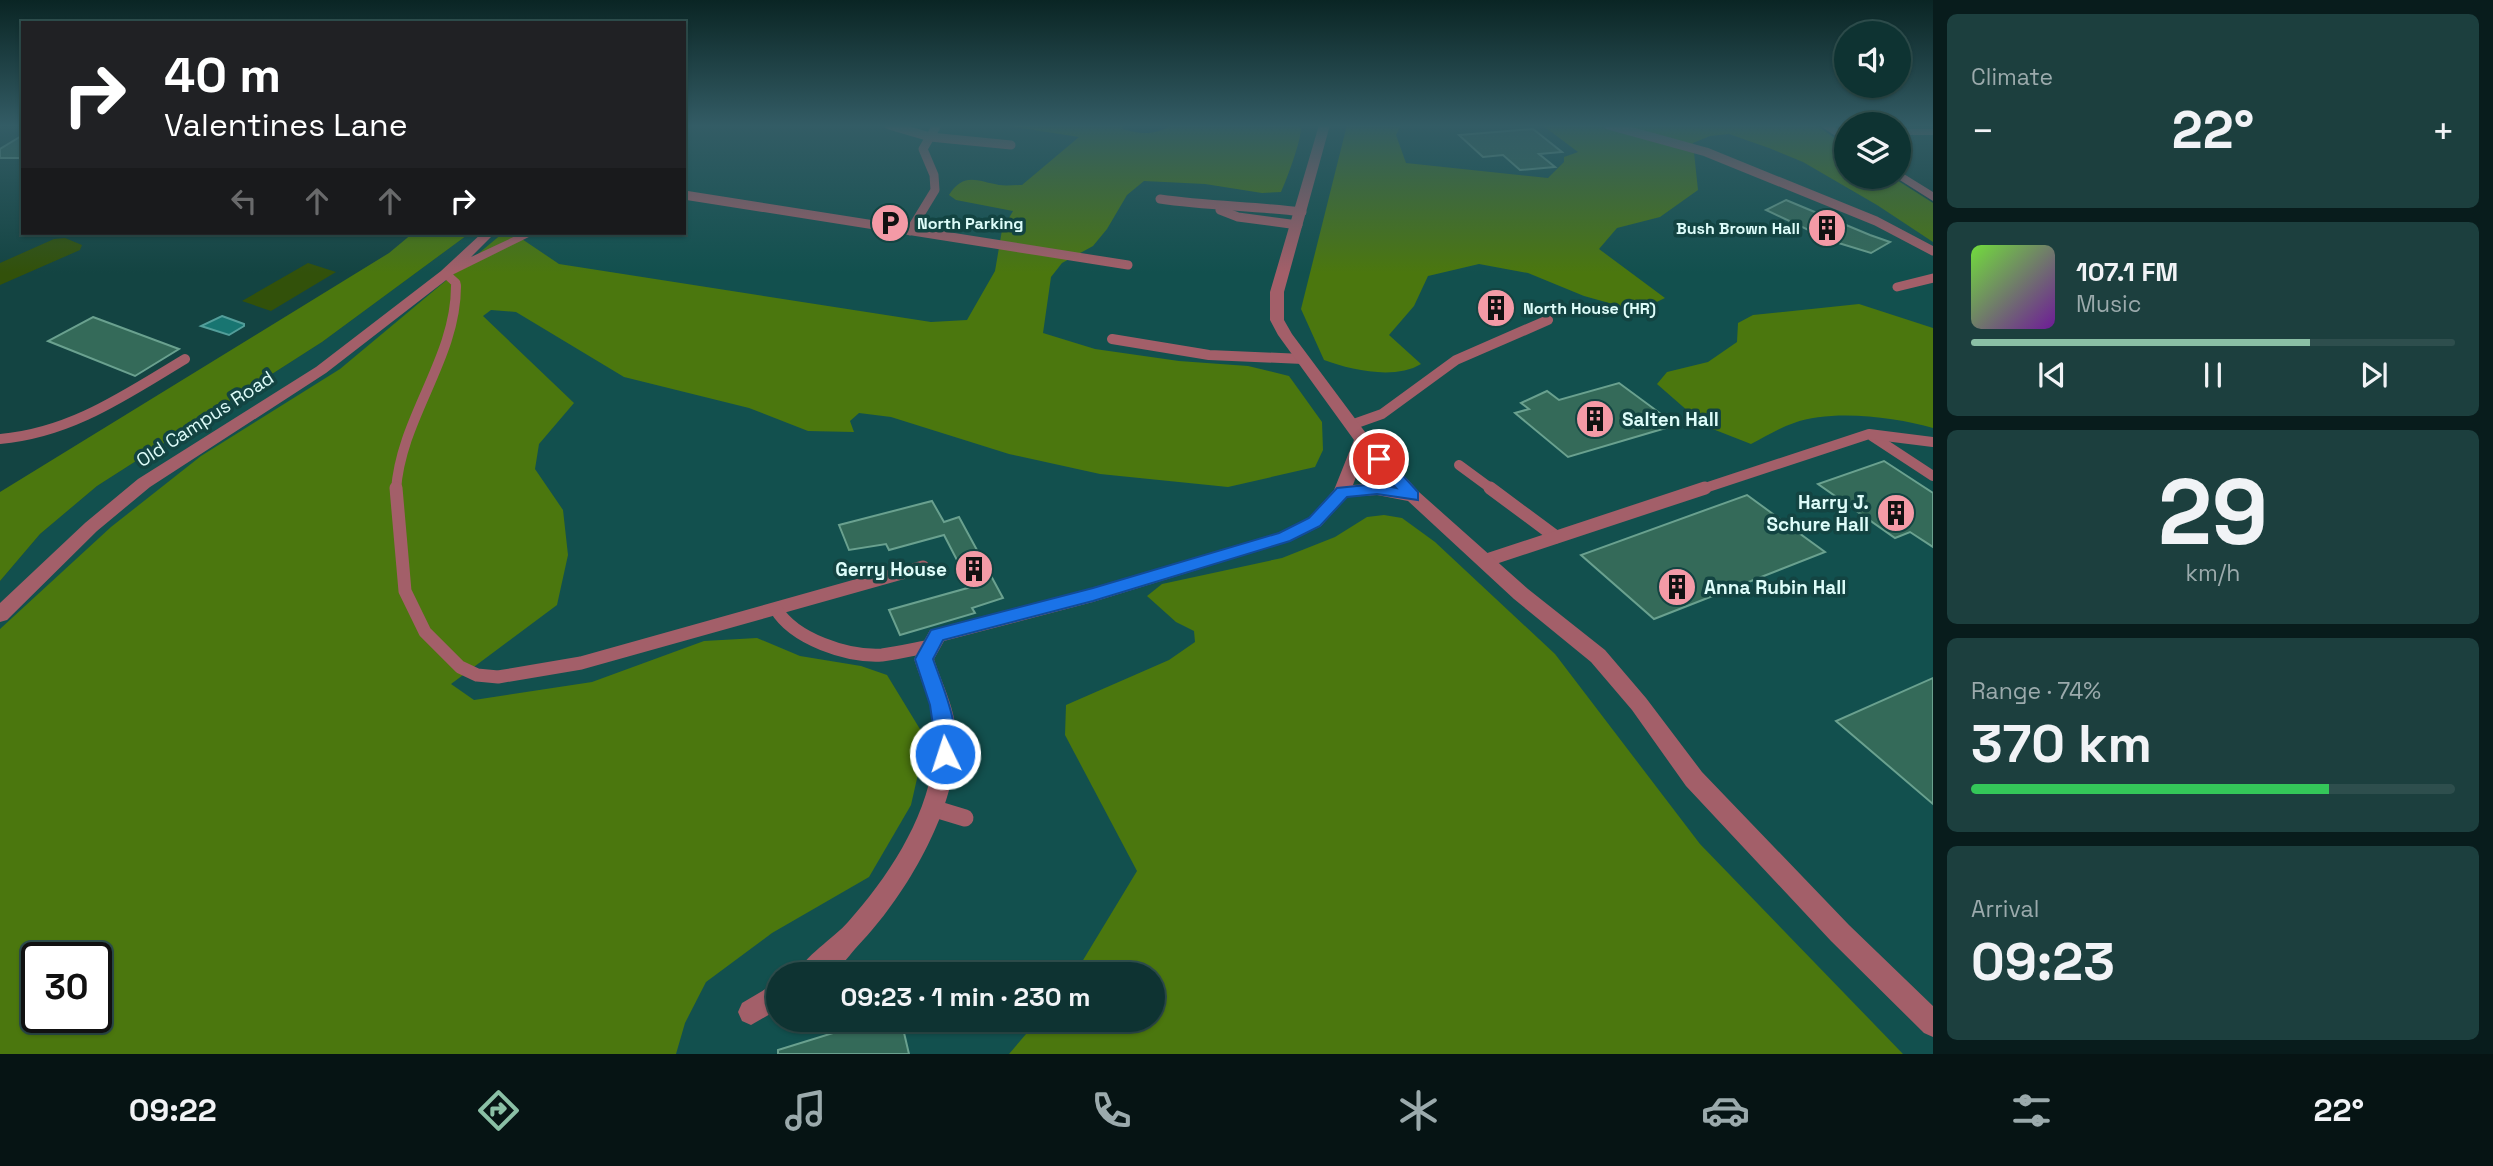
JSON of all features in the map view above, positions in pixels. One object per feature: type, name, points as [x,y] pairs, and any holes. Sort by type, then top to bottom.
[{"type":"street","points":[[1312,174],[1277,292],[1275,309],[1285,335],[1362,440],[1413,496],[1484,561],[1598,656],[1639,704],[1694,779],[1840,933],[1933,1024]]},
{"type":"street","points":[[1911,182],[1933,197]]},
{"type":"street","name":"Old Campus Road","points":[[0,615],[91,527],[144,483],[321,370],[446,274],[487,235]]},
{"type":"street","name":"Old Campus Road","points":[[446,274],[527,235]]},
{"type":"street","points":[[822,962],[852,934],[898,875],[923,833],[932,808],[940,778],[946,736],[924,659],[937,635],[1093,595],[1284,537],[1315,522],[1342,492],[1362,440]]},
{"type":"street","points":[[1342,492],[1377,489],[1413,496]]},
{"type":"street","points":[[751,1012],[766,1002]]},
{"type":"lane","points":[[910,231],[935,191],[934,174]]},
{"type":"lane","points":[[1761,174],[1876,221],[1933,251]]},
{"type":"lane","points":[[686,195],[1128,265]]},
{"type":"lane","points":[[1160,199],[1213,207],[1238,217],[1300,218]]},
{"type":"lane","points":[[446,274],[456,283],[456,313],[448,338],[412,418],[397,474],[395,504],[405,592],[425,632],[460,667],[477,675],[498,677],[581,663],[923,567]]},
{"type":"lane","points":[[1897,287],[1933,278]]},
{"type":"lane","points":[[1351,425],[1381,414],[1456,360],[1548,320]]},
{"type":"lane","points":[[1112,339],[1209,355],[1303,359]]},
{"type":"lane","points":[[0,439],[25,439],[73,425],[185,359]]},
{"type":"lane","points":[[1869,433],[1933,476]]},
{"type":"lane","points":[[1484,561],[1869,433],[1933,442]]},
{"type":"lane","points":[[1459,465],[1556,537]]},
{"type":"lane","points":[[776,608],[785,624],[803,636],[837,648],[880,655],[931,646]]},
{"type":"lane","points":[[932,808],[965,818]]},
{"type":"shaded area","points":[[686,174],[1834,174],[1834,189],[1911,189],[1933,203],[1933,1054],[0,1054],[0,581],[40,534],[97,486],[322,342],[467,235],[686,235]]},
{"type":"shaded area","points":[[222,316],[244,326],[229,335],[201,326]]},
{"type":"green space","points":[[1035,174],[1288,174],[1281,192],[1262,193],[1205,184],[1144,181],[1127,195],[1107,229],[1093,246],[1062,263],[1051,277],[1043,333],[1095,349],[1179,361],[1248,366],[1289,376],[1322,422],[1323,450],[1315,467],[1228,487],[1100,474],[1009,454],[891,417],[859,413],[850,421],[854,432],[808,431],[749,408],[624,377],[516,312],[491,310],[483,316],[574,403],[539,444],[535,469],[563,510],[568,555],[557,605],[451,684],[474,700],[592,682],[704,641],[757,638],[800,656],[861,666],[887,675],[926,739],[911,805],[869,877],[772,933],[706,982],[685,1023],[676,1054],[0,1054],[0,629],[111,527],[201,456],[340,369],[501,235],[522,235],[519,237],[559,264],[931,322],[967,320],[995,271],[1002,230],[1013,211],[956,200],[949,195],[965,181],[977,180],[1002,185],[1022,185]]},
{"type":"green space","points":[[1335,174],[1512,174],[1548,178],[1552,174],[1696,174],[1698,190],[1660,217],[1617,228],[1599,249],[1665,298],[1638,311],[1584,296],[1528,273],[1479,264],[1428,276],[1414,306],[1389,335],[1421,364],[1399,372],[1373,372],[1324,360],[1301,309]]},
{"type":"green space","points":[[1849,189],[1911,189],[1933,203],[1933,242]]},
{"type":"green space","points":[[411,235],[467,235],[322,342],[97,486],[40,534],[0,581],[0,492],[389,253]]},
{"type":"green space","points":[[65,238],[82,245],[80,250],[0,285],[0,263],[54,239]]},
{"type":"green space","points":[[308,263],[336,272],[271,311],[242,301]]},
{"type":"green space","points":[[1859,304],[1933,328],[1933,428],[1882,418],[1826,416],[1794,423],[1751,444],[1705,426],[1657,384],[1667,372],[1708,362],[1737,342],[1738,323],[1753,315]]},
{"type":"green space","points":[[1384,515],[1402,518],[1435,542],[1555,654],[1700,844],[1903,1054],[1009,1054],[1028,1032],[1165,1032],[1165,962],[1082,962],[1137,871],[1065,735],[1066,705],[1169,660],[1195,642],[1194,631],[1176,622],[1147,596],[1162,584],[1282,558],[1335,537],[1367,517]]},
{"type":"building","name":"Bush Brown Hall","points":[[1786,200],[1890,242],[1871,253],[1832,241],[1766,210]]},
{"type":"building","points":[[93,317],[179,349],[135,376],[48,341]]},
{"type":"building","name":"Salten Hall","points":[[1619,383],[1676,425],[1568,457],[1515,413],[1529,409],[1521,403],[1547,391],[1559,400]]},
{"type":"building","name":"Harry J. Schure Hall","points":[[1884,461],[1933,493],[1933,547],[1910,532],[1895,538],[1818,484]]},
{"type":"building","name":"Anna Rubin Hall","points":[[1747,495],[1825,552],[1654,619],[1581,555]]},
{"type":"building","name":"Gerry House","points":[[932,501],[944,522],[959,517],[1003,598],[972,608],[975,613],[900,635],[889,610],[971,587],[944,535],[889,550],[886,544],[849,550],[839,525]]},
{"type":"building","points":[[1933,678],[1933,804],[1836,721]]},
{"type":"building","points":[[836,1032],[904,1032],[909,1054],[778,1054],[778,1050]]},
{"type":"place","name":"North Parking","points":[[890,223]]},
{"type":"place","name":"Bush Brown Hall","points":[[1827,228]]},
{"type":"place","name":"North House (HR)","points":[[1496,308]]},
{"type":"place","name":"Salten Hall","points":[[1595,419]]},
{"type":"place","name":"Harry J. Schure Hall","points":[[1896,513]]},
{"type":"place","name":"Gerry House","points":[[974,569]]},
{"type":"place","name":"Anna Rubin Hall","points":[[1677,587]]},
{"type":"route","points":[[945,754],[946,736],[924,659],[937,635],[1093,595],[1284,537],[1315,522],[1342,492],[1377,489],[1413,496],[1379,459]]}]
